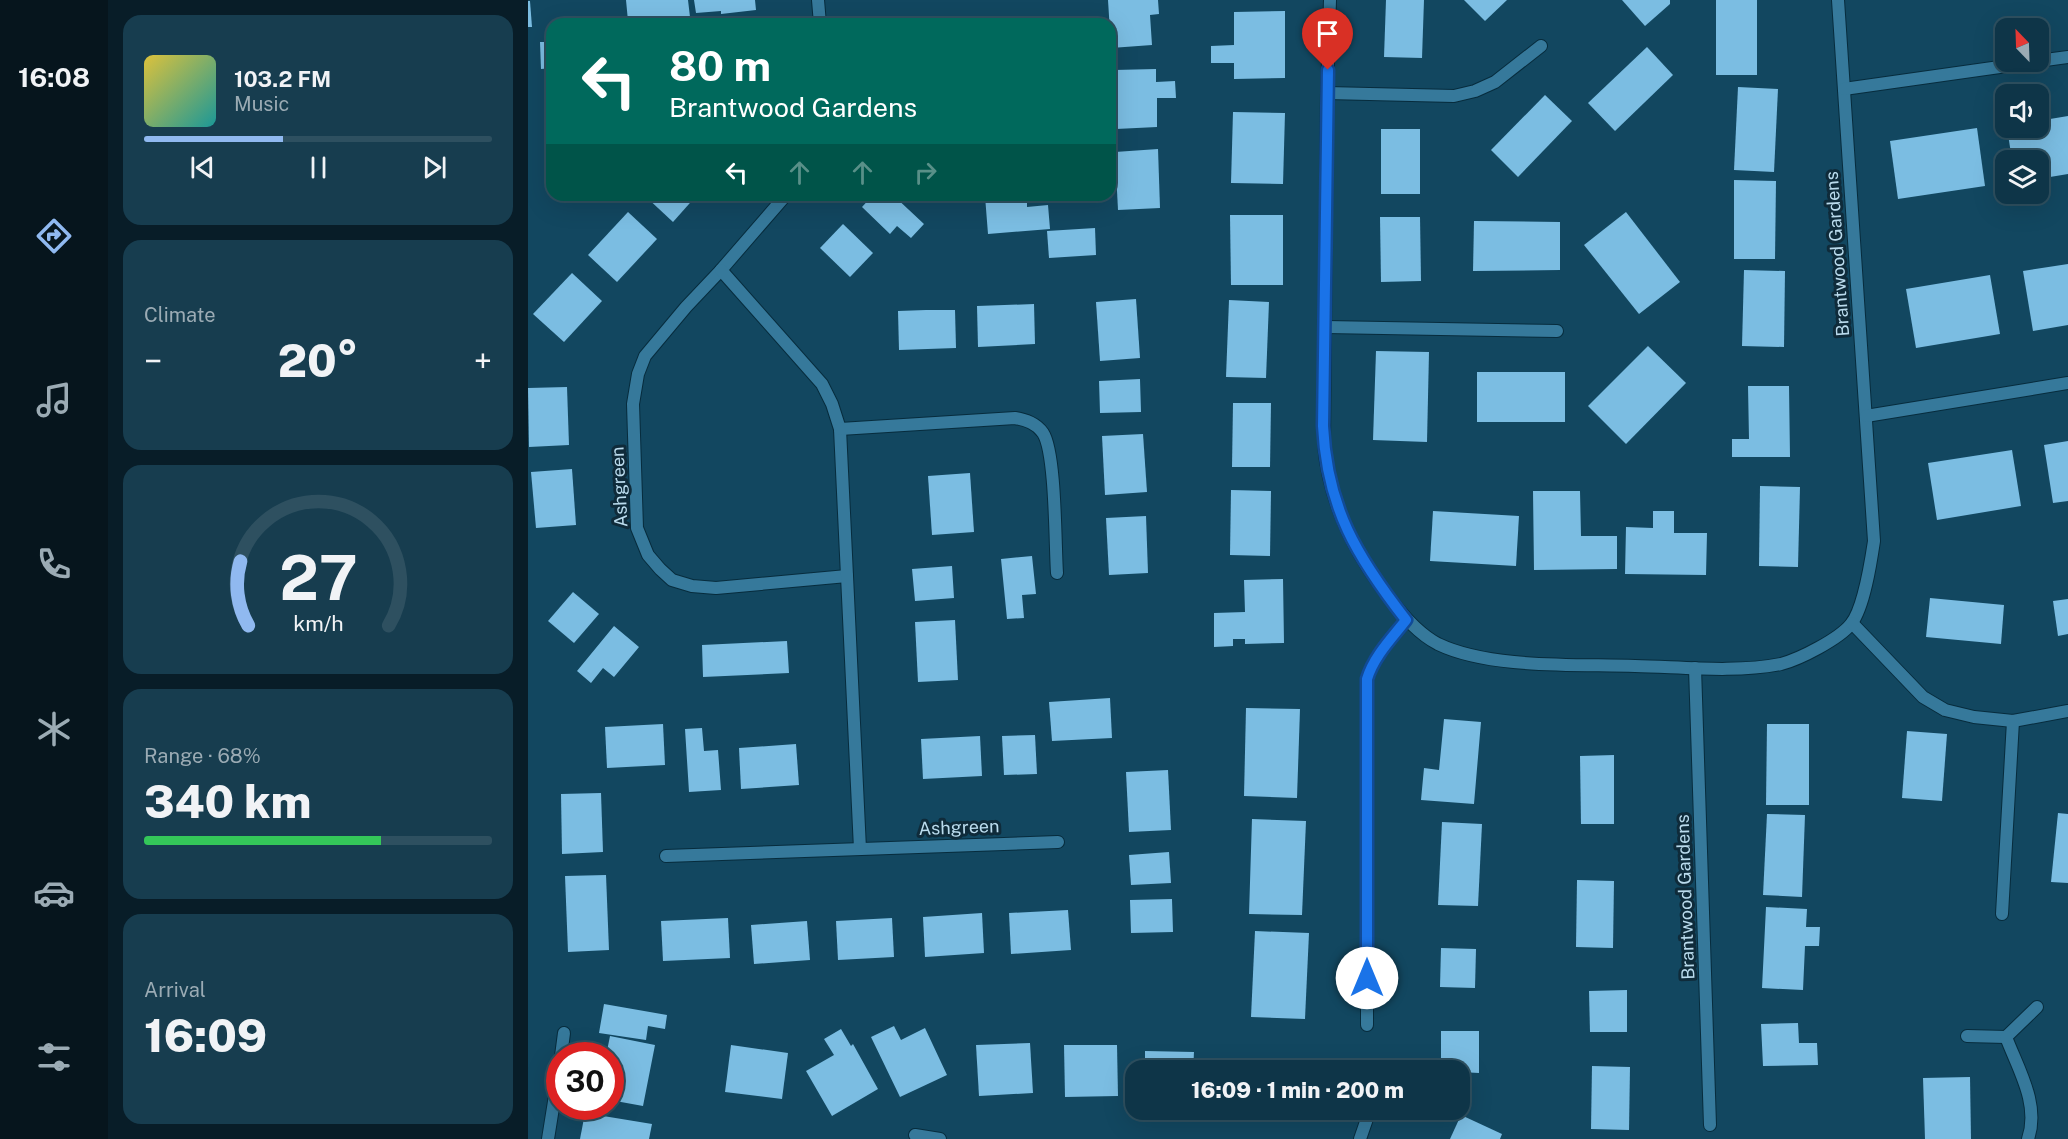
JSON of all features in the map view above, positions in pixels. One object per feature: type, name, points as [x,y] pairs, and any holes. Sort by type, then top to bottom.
[{"type":"street","points":[[818,0],[820,18]]},
{"type":"street","points":[[1330,0],[1327,93],[1324,445],[1326,464],[1347,532],[1362,560],[1406,620],[1437,643],[1460,652],[1486,658],[1516,662],[1695,668],[1752,667],[1782,663],[1828,642],[1852,623],[1923,697],[1945,710],[1974,717],[2013,722],[2068,711]]},
{"type":"street","name":"Brantwood Gardens","points":[[1838,0],[1874,541],[1863,595],[1852,623]]},
{"type":"street","points":[[1327,93],[1454,96],[1475,91],[1495,82],[1541,46]]},
{"type":"street","points":[[2049,59],[2068,57]]},
{"type":"street","points":[[1844,89],[1995,67]]},
{"type":"street","name":"Ashgreen","points":[[781,201],[645,356],[638,374],[633,404],[637,528],[648,555],[672,580],[692,586],[716,588],[847,576]]},
{"type":"street","points":[[721,270],[822,384],[832,404],[840,429],[860,849]]},
{"type":"street","points":[[1326,327],[1557,331]]},
{"type":"street","points":[[1866,416],[2068,383]]},
{"type":"street","points":[[840,429],[1015,418],[1035,425],[1044,434],[1050,456],[1057,573]]},
{"type":"street","points":[[1367,1025],[1367,679],[1374,662],[1406,620]]},
{"type":"street","name":"Brantwood Gardens","points":[[1695,668],[1710,1125]]},
{"type":"street","points":[[2002,915],[2013,722]]},
{"type":"street","name":"Ashgreen","points":[[666,856],[1058,842]]},
{"type":"street","points":[[1967,1036],[2006,1037],[2037,1007]]},
{"type":"street","points":[[563,1042],[564,1033]]},
{"type":"street","points":[[2006,1037],[2032,1107],[2028,1139]]},
{"type":"street","points":[[549,1139],[552,1120]]},
{"type":"street","points":[[1360,1139],[1366,1120]]},
{"type":"street","points":[[915,1136],[940,1139]]},
{"type":"building","points":[[626,0],[688,0],[690,17],[628,18]]},
{"type":"building","points":[[694,0],[755,0],[756,10],[721,14],[721,11],[696,13]]},
{"type":"building","points":[[1108,0],[1158,0],[1159,14],[1150,15],[1152,45],[1116,48],[1116,18],[1109,18]]},
{"type":"building","points":[[1386,0],[1424,0],[1422,58],[1384,57]]},
{"type":"building","points":[[1464,0],[1507,0],[1485,21]]},
{"type":"building","points":[[1622,0],[1670,0],[1670,4],[1645,26]]},
{"type":"building","points":[[1716,0],[1757,0],[1757,75],[1716,75]]},
{"type":"building","points":[[528,1],[530,1],[532,27],[528,27]]},
{"type":"building","points":[[1285,11],[1285,78],[1234,79],[1234,63],[1211,63],[1211,46],[1234,45],[1234,12]]},
{"type":"building","points":[[540,42],[546,42],[546,69],[541,69]]},
{"type":"building","points":[[1647,47],[1673,75],[1615,131],[1588,103]]},
{"type":"building","points":[[1156,69],[1156,82],[1175,81],[1176,98],[1157,98],[1157,127],[1116,129],[1116,70]]},
{"type":"building","points":[[1738,87],[1778,89],[1774,172],[1734,170]]},
{"type":"building","points":[[1545,95],[1572,121],[1518,177],[1491,150]]},
{"type":"building","points":[[1233,112],[1285,113],[1283,184],[1231,183]]},
{"type":"building","points":[[2068,116],[2068,174],[2049,177],[2049,150],[2010,150],[2009,138],[2049,138],[2049,119]]},
{"type":"building","points":[[1977,128],[1985,186],[1898,199],[1890,141]]},
{"type":"building","points":[[1381,129],[1420,129],[1420,194],[1381,194]]},
{"type":"building","points":[[1158,149],[1160,208],[1118,210],[1116,152]]},
{"type":"building","points":[[1734,180],[1776,181],[1775,259],[1734,259]]},
{"type":"building","points":[[650,201],[692,201],[673,222]]},
{"type":"building","points":[[868,201],[899,201],[924,224],[911,238],[897,226],[890,234],[862,207]]},
{"type":"building","points":[[985,201],[1027,201],[1027,207],[1048,205],[1050,229],[988,234]]},
{"type":"building","points":[[628,212],[657,239],[617,282],[588,255]]},
{"type":"building","points":[[1626,212],[1680,282],[1639,314],[1584,245]]},
{"type":"building","points":[[1230,215],[1283,215],[1283,285],[1231,285]]},
{"type":"building","points":[[1380,217],[1420,217],[1421,281],[1381,282]]},
{"type":"building","points":[[1474,221],[1560,222],[1560,270],[1473,271]]},
{"type":"building","points":[[843,224],[873,253],[850,277],[820,248]]},
{"type":"building","points":[[1095,228],[1096,255],[1049,258],[1047,231]]},
{"type":"building","points":[[2068,264],[2068,325],[2033,331],[2023,271]]},
{"type":"building","points":[[1744,270],[1785,271],[1784,347],[1742,346]]},
{"type":"building","points":[[572,273],[602,301],[564,342],[533,314]]},
{"type":"building","points":[[1990,275],[2000,334],[1916,348],[1906,289]]},
{"type":"building","points":[[1136,299],[1140,358],[1100,361],[1096,302]]},
{"type":"building","points":[[1229,300],[1269,302],[1266,378],[1226,377]]},
{"type":"building","points":[[1034,304],[1035,344],[978,347],[977,306]]},
{"type":"building","points":[[955,310],[956,348],[899,350],[898,311]]},
{"type":"building","points":[[1648,346],[1686,383],[1626,444],[1588,406]]},
{"type":"building","points":[[1376,351],[1429,352],[1427,442],[1373,440]]},
{"type":"building","points":[[1477,372],[1565,372],[1565,422],[1477,422]]},
{"type":"building","points":[[1140,379],[1141,412],[1100,413],[1099,381]]},
{"type":"building","points":[[1748,386],[1789,386],[1790,457],[1732,457],[1732,439],[1749,439]]},
{"type":"building","points":[[567,387],[569,445],[529,447],[528,388]]},
{"type":"building","points":[[1233,403],[1271,403],[1270,467],[1232,467]]},
{"type":"building","points":[[1143,434],[1147,492],[1105,495],[1102,436]]},
{"type":"building","points":[[2068,441],[2068,501],[2053,503],[2044,445]]},
{"type":"building","points":[[2012,450],[2021,506],[1937,520],[1928,463]]},
{"type":"building","points":[[572,469],[576,525],[536,528],[531,472]]},
{"type":"building","points":[[970,473],[974,532],[932,535],[928,476]]},
{"type":"building","points":[[1760,486],[1800,487],[1798,567],[1759,566]]},
{"type":"building","points":[[1231,490],[1271,491],[1270,556],[1230,555]]},
{"type":"building","points":[[1533,491],[1580,491],[1581,536],[1617,536],[1617,569],[1534,570]]},
{"type":"building","points":[[1433,511],[1519,516],[1516,566],[1430,561]]},
{"type":"building","points":[[1653,511],[1674,511],[1674,533],[1707,533],[1706,575],[1625,574],[1626,527],[1653,528]]},
{"type":"building","points":[[1146,516],[1148,573],[1109,575],[1106,518]]},
{"type":"building","points":[[1032,556],[1036,594],[1022,595],[1024,618],[1007,619],[1001,559]]},
{"type":"building","points":[[952,566],[954,598],[915,601],[912,569]]},
{"type":"building","points":[[1283,579],[1284,643],[1245,644],[1245,639],[1233,639],[1233,646],[1214,647],[1214,613],[1245,612],[1244,580]]},
{"type":"building","points":[[573,592],[599,614],[574,643],[548,621]]},
{"type":"building","points":[[1930,598],[2004,605],[2001,644],[1926,637]]},
{"type":"building","points":[[2068,599],[2068,634],[2058,636],[2053,601]]},
{"type":"building","points":[[955,620],[958,680],[918,682],[915,622]]},
{"type":"building","points":[[614,626],[639,647],[614,677],[603,668],[591,683],[577,671]]},
{"type":"building","points":[[787,641],[789,673],[703,677],[702,645]]},
{"type":"building","points":[[1110,698],[1112,738],[1052,741],[1049,702]]},
{"type":"building","points":[[1246,708],[1300,709],[1297,798],[1244,796]]},
{"type":"building","points":[[1444,719],[1481,722],[1474,804],[1421,800],[1424,768],[1439,770]]},
{"type":"building","points":[[663,724],[665,765],[607,768],[605,727]]},
{"type":"building","points":[[1767,724],[1809,724],[1809,805],[1766,805]]},
{"type":"building","points":[[702,728],[704,751],[718,750],[721,790],[689,792],[685,729]]},
{"type":"building","points":[[1907,731],[1947,734],[1942,801],[1902,798]]},
{"type":"building","points":[[1035,735],[1037,774],[1004,775],[1002,736]]},
{"type":"building","points":[[980,736],[982,776],[923,779],[921,739]]},
{"type":"building","points":[[796,744],[799,785],[741,789],[739,748]]},
{"type":"building","points":[[1614,755],[1614,824],[1581,824],[1580,756]]},
{"type":"building","points":[[1168,770],[1171,830],[1129,832],[1126,772]]},
{"type":"building","points":[[601,793],[603,852],[562,854],[561,794]]},
{"type":"building","points":[[2058,813],[2068,814],[2068,883],[2051,882]]},
{"type":"building","points":[[1767,814],[1805,815],[1802,897],[1763,895]]},
{"type":"building","points":[[1252,819],[1306,821],[1302,915],[1249,914]]},
{"type":"building","points":[[1442,822],[1482,824],[1478,906],[1438,905]]},
{"type":"building","points":[[1169,852],[1171,883],[1131,885],[1129,855]]},
{"type":"building","points":[[606,875],[609,950],[568,952],[565,876]]},
{"type":"building","points":[[1577,880],[1614,881],[1613,948],[1576,947]]},
{"type":"building","points":[[1172,899],[1173,932],[1131,933],[1130,900]]},
{"type":"building","points":[[1766,907],[1807,909],[1806,927],[1820,927],[1819,946],[1805,946],[1803,990],[1762,988]]},
{"type":"building","points":[[1068,910],[1071,950],[1011,954],[1009,913]]},
{"type":"building","points":[[982,913],[984,953],[925,957],[923,917]]},
{"type":"building","points":[[728,918],[730,958],[663,961],[661,921]]},
{"type":"building","points":[[892,918],[894,957],[838,960],[836,921]]},
{"type":"building","points":[[807,921],[810,960],[754,964],[751,925]]},
{"type":"building","points":[[1255,931],[1309,933],[1305,1019],[1251,1017]]},
{"type":"building","points":[[1441,948],[1476,949],[1475,988],[1440,987]]},
{"type":"building","points":[[1627,990],[1627,1032],[1590,1032],[1589,991]]},
{"type":"building","points":[[604,1004],[667,1015],[665,1029],[648,1026],[646,1040],[599,1033]]},
{"type":"building","points":[[1798,1023],[1799,1043],[1817,1043],[1818,1065],[1763,1066],[1761,1024]]},
{"type":"building","points":[[894,1026],[901,1040],[925,1028],[947,1075],[900,1097],[871,1037]]},
{"type":"building","points":[[841,1029],[851,1046],[853,1044],[878,1089],[832,1116],[806,1071],[834,1055],[824,1039]]},
{"type":"building","points":[[1441,1031],[1479,1031],[1479,1073],[1470,1073],[1470,1060],[1441,1060]]},
{"type":"building","points":[[610,1036],[655,1045],[643,1106],[624,1103],[624,1042],[609,1042]]},
{"type":"building","points":[[1030,1043],[1033,1093],[979,1096],[976,1045]]},
{"type":"building","points":[[731,1045],[788,1053],[782,1099],[725,1092]]},
{"type":"building","points":[[1064,1045],[1117,1045],[1118,1096],[1065,1097]]},
{"type":"building","points":[[1145,1051],[1194,1052],[1194,1060],[1145,1060]]},
{"type":"building","points":[[1592,1066],[1630,1067],[1629,1130],[1591,1129]]},
{"type":"building","points":[[1970,1077],[1971,1139],[1925,1139],[1923,1078]]},
{"type":"building","points":[[624,1119],[652,1124],[649,1139],[580,1139],[584,1120]]},
{"type":"building","points":[[1470,1119],[1502,1134],[1500,1139],[1450,1139],[1459,1120]]},
{"type":"route","points":[[1328,70],[1323,426],[1326,464],[1347,532],[1362,560],[1406,620],[1378,656],[1367,679],[1367,978]]}]
